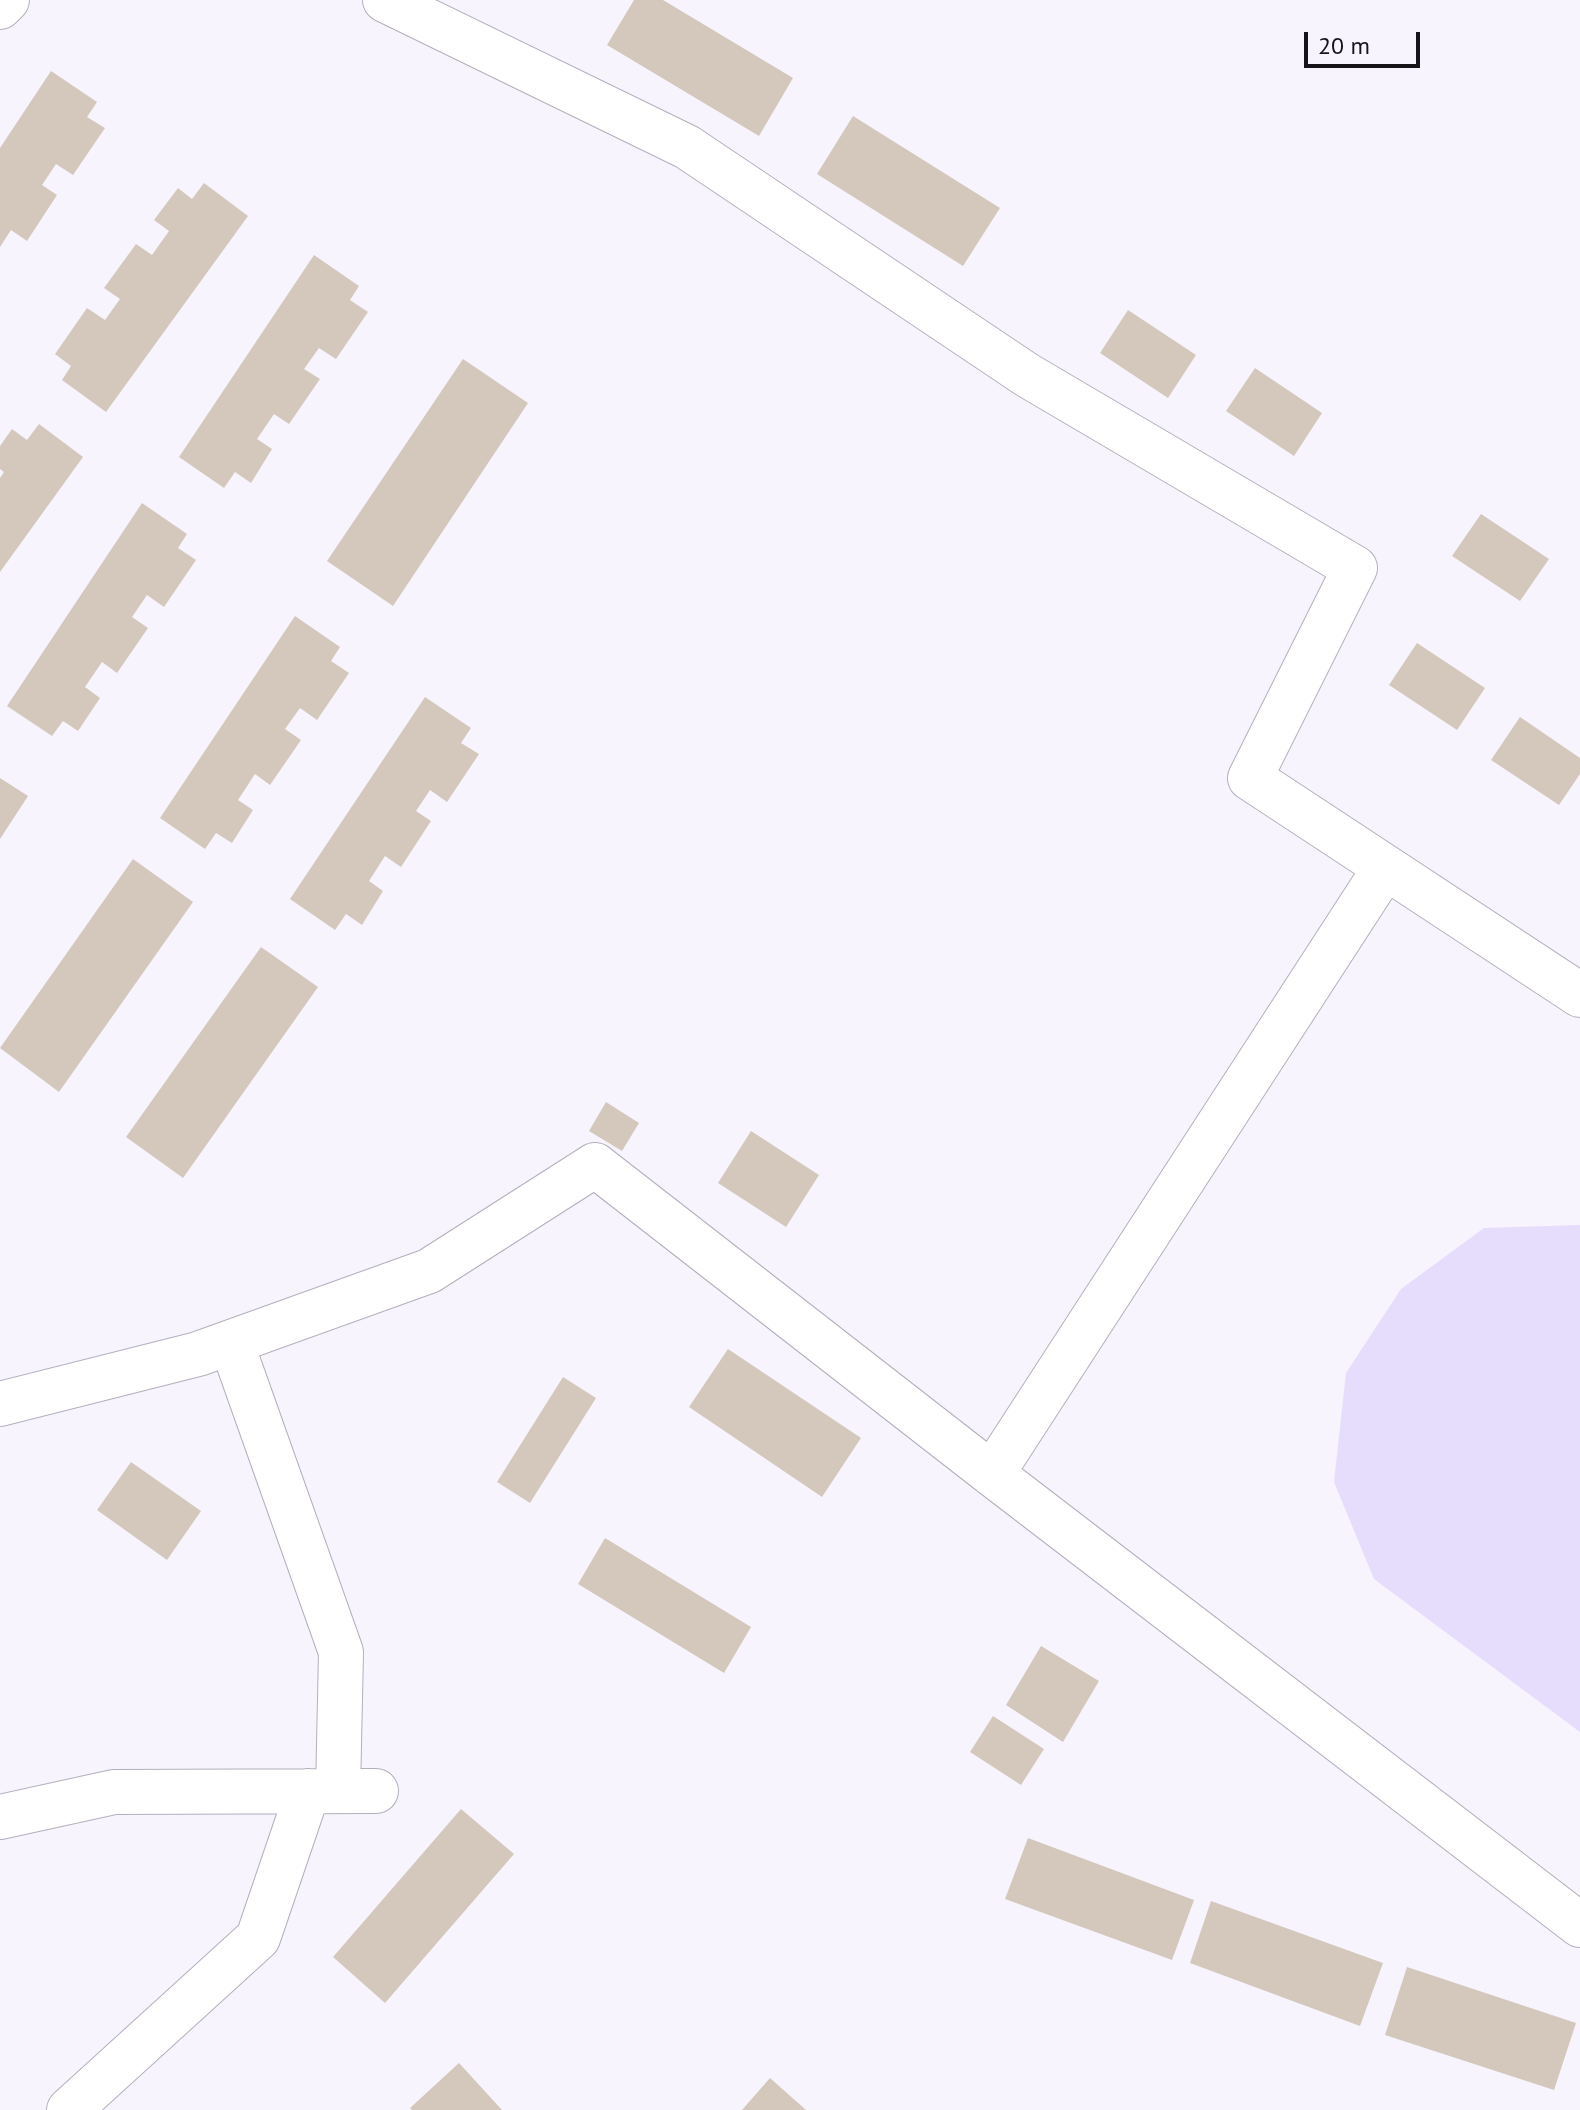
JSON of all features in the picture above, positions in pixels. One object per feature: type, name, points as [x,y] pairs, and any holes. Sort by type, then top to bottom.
[{"type":"lane","points":[[0,7],[7,0]]},
{"type":"lane","points":[[385,0],[687,147],[1027,375],[1355,568],[1250,778],[1580,995]]},
{"type":"lane","points":[[992,1474],[1385,868]]},
{"type":"lane","points":[[0,1404],[198,1354],[429,1271],[595,1165],[1580,1925]]},
{"type":"lane","points":[[69,2110],[258,1938],[341,1791],[341,1652],[231,1342]]},
{"type":"lane","points":[[0,1817],[114,1792],[341,1791]]},
{"type":"shaded area","points":[[1580,1225],[1580,1732],[1374,1579],[1334,1482],[1346,1373],[1401,1289],[1484,1228]]},
{"type":"building","points":[[634,0],[663,0],[793,78],[759,136],[607,45]]},
{"type":"building","points":[[51,71],[97,102],[87,117],[105,128],[73,175],[56,164],[42,185],[57,195],[27,241],[11,230],[0,247],[0,148]]},
{"type":"building","points":[[853,116],[1000,208],[963,266],[817,174]]},
{"type":"building","points":[[204,183],[248,216],[106,412],[62,380],[71,366],[55,354],[87,308],[105,320],[120,299],[104,288],[136,244],[152,255],[169,231],[154,220],[178,188],[192,199]]},
{"type":"building","points":[[314,255],[359,286],[350,300],[368,312],[336,359],[319,348],[304,369],[320,379],[289,424],[274,414],[257,439],[272,449],[251,483],[235,472],[224,488],[179,457]]},
{"type":"building","points":[[1128,310],[1196,355],[1168,398],[1100,353]]},
{"type":"building","points":[[463,359],[528,403],[393,606],[327,561]]},
{"type":"building","points":[[1255,368],[1322,413],[1294,456],[1226,411]]},
{"type":"building","points":[[39,424],[83,457],[0,572],[0,478],[4,472],[0,469],[0,446],[12,429],[27,440]]},
{"type":"building","points":[[142,503],[187,534],[178,548],[196,560],[164,607],[147,595],[132,617],[148,628],[117,673],[102,662],[85,687],[100,698],[78,731],[63,721],[52,736],[7,706]]},
{"type":"building","points":[[1481,514],[1549,559],[1520,601],[1452,556]]},
{"type":"building","points":[[295,616],[340,647],[331,661],[349,673],[317,720],[300,708],[285,729],[301,740],[270,785],[255,774],[238,800],[253,810],[232,843],[216,833],[205,849],[160,818]]},
{"type":"building","points":[[1417,643],[1485,688],[1457,730],[1389,685]]},
{"type":"building","points":[[425,697],[471,728],[461,743],[479,754],[447,802],[430,790],[416,811],[431,821],[401,867],[385,856],[369,881],[383,891],[362,925],[346,914],[335,930],[290,899]]},
{"type":"building","points":[[1520,717],[1580,758],[1580,774],[1559,805],[1491,760]]},
{"type":"building","points":[[0,778],[28,796],[0,839]]},
{"type":"building","points":[[133,859],[193,902],[59,1092],[0,1048]]},
{"type":"building","points":[[261,947],[318,987],[183,1178],[126,1137]]},
{"type":"building","points":[[606,1102],[639,1123],[622,1151],[589,1131]]},
{"type":"building","points":[[751,1131],[819,1175],[786,1227],[718,1183]]},
{"type":"building","points":[[728,1349],[861,1438],[822,1497],[689,1407]]},
{"type":"building","points":[[563,1377],[596,1398],[530,1503],[497,1482]]},
{"type":"building","points":[[131,1462],[201,1511],[167,1560],[97,1510]]},
{"type":"building","points":[[605,1538],[751,1627],[724,1673],[578,1584]]},
{"type":"building","points":[[1041,1646],[1099,1681],[1063,1742],[1006,1705]]},
{"type":"building","points":[[993,1716],[1044,1749],[1021,1785],[970,1752]]},
{"type":"building","points":[[461,1809],[514,1854],[385,2003],[333,1957]]},
{"type":"building","points":[[1028,1838],[1194,1900],[1172,1960],[1005,1899]]},
{"type":"building","points":[[1211,1901],[1383,1963],[1360,2026],[1190,1963]]},
{"type":"building","points":[[1407,1967],[1576,2023],[1554,2090],[1385,2035]]},
{"type":"building","points":[[459,2063],[502,2110],[410,2108]]},
{"type":"building","points":[[770,2078],[806,2110],[742,2110]]}]
